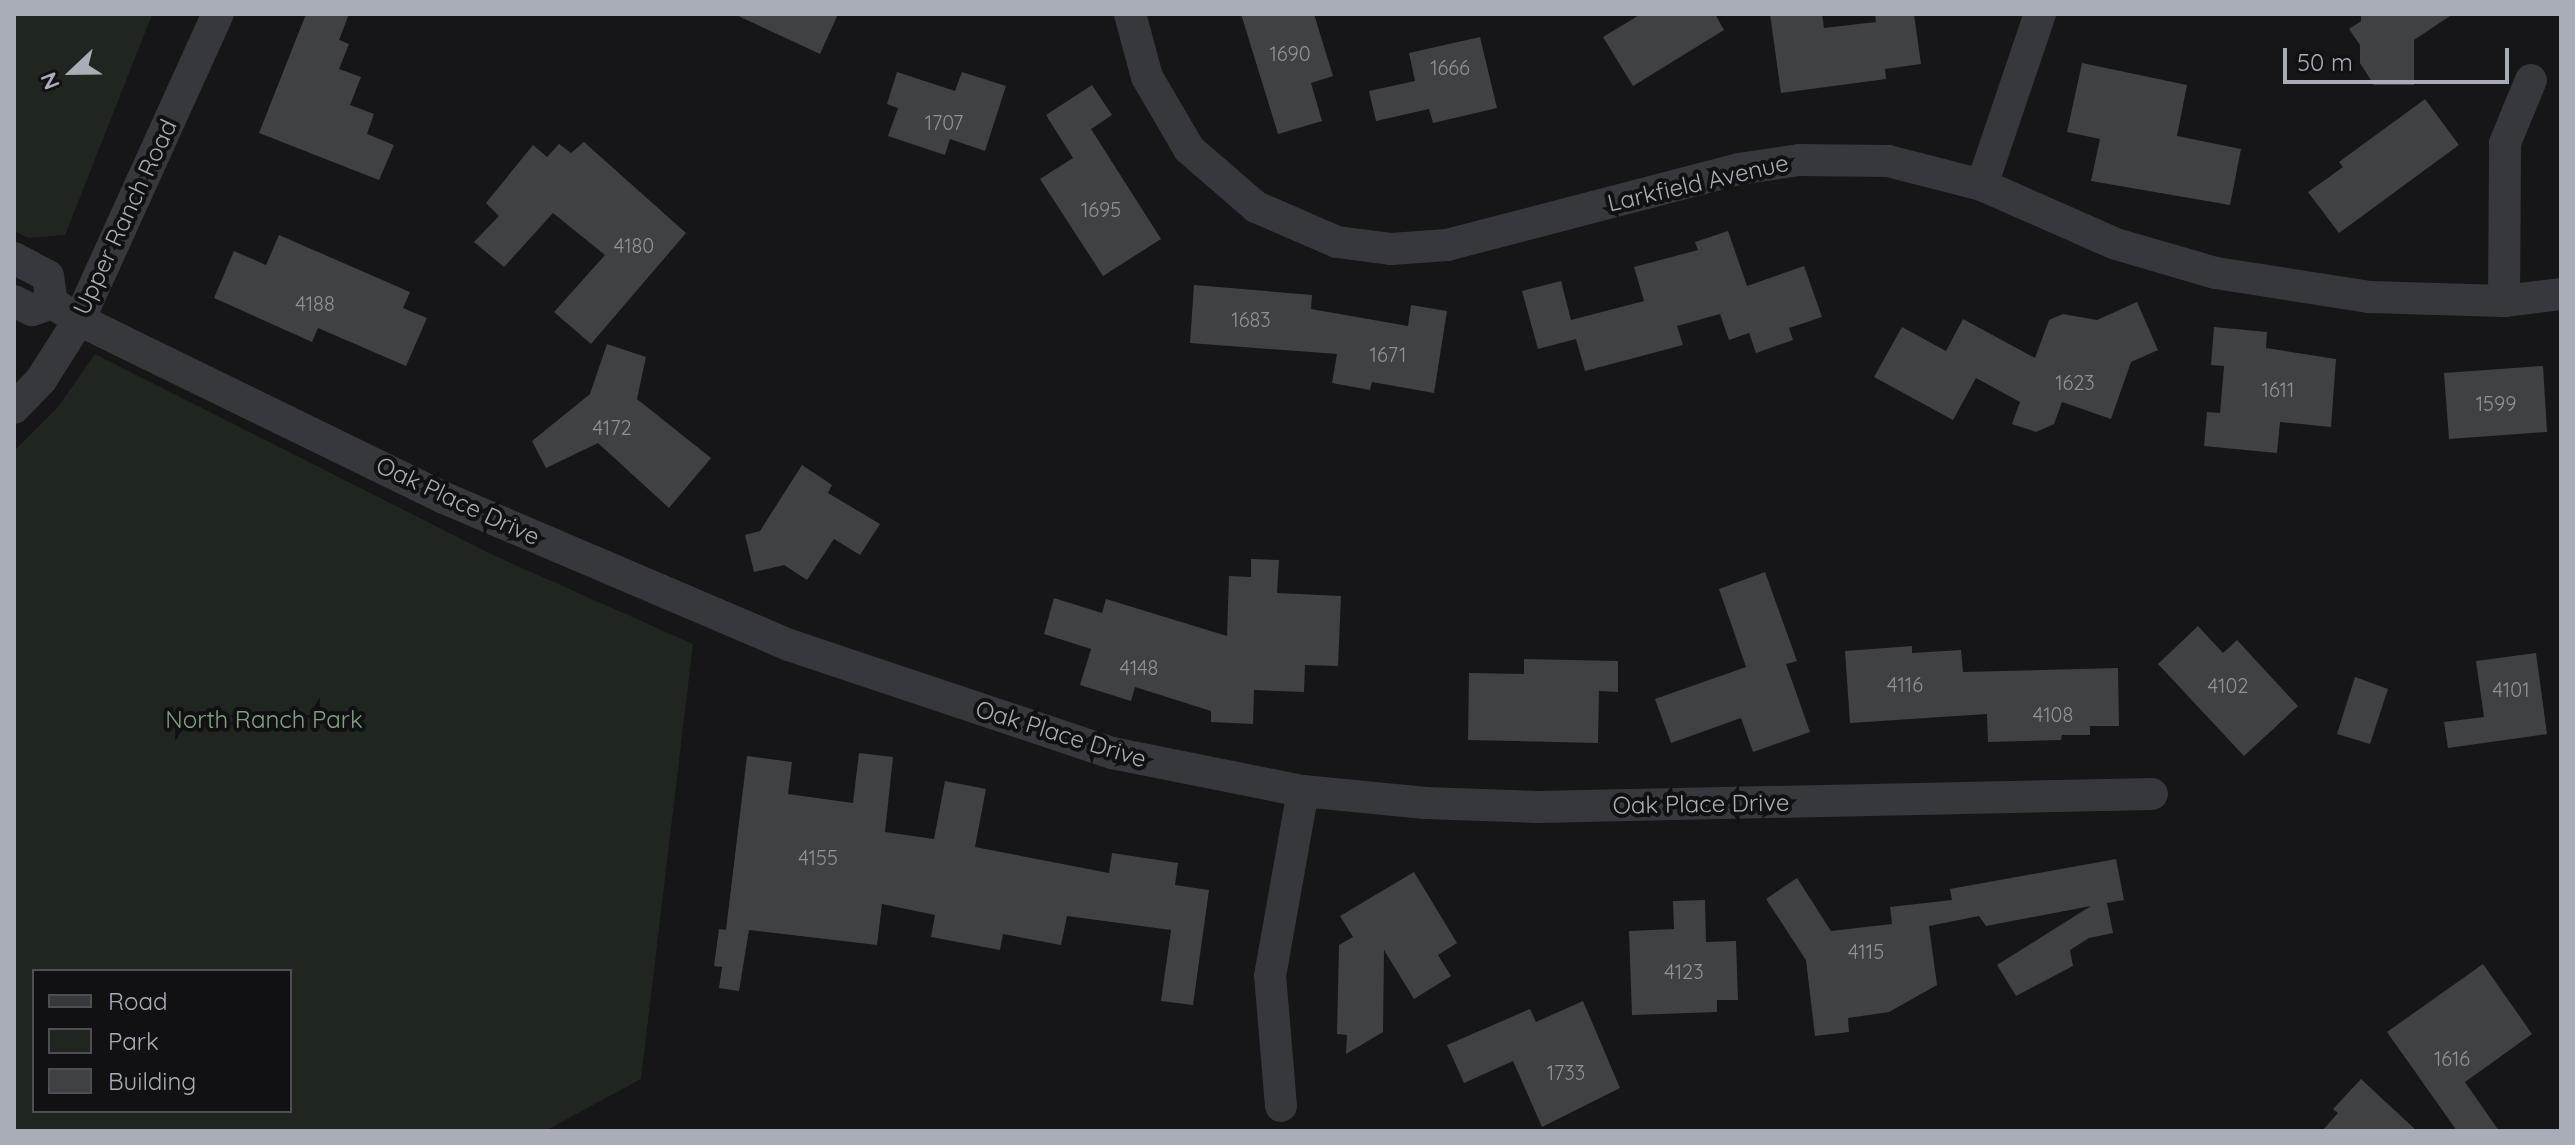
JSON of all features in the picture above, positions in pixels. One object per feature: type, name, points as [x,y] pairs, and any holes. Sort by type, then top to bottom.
[{"type":"street","name":"Upper Ranch Road","points":[[14,408],[41,380],[66,312],[218,14]]},
{"type":"street","name":"Larkfield Avenue","points":[[1130,14],[1147,77],[1189,149],[1256,207],[1337,242],[1391,249],[1447,245],[1739,169],[1799,160],[1888,161],[1982,185],[2116,244],[2216,273],[2370,297],[2504,301],[2561,294]]},
{"type":"street","points":[[1982,185],[2040,14]]},
{"type":"street","points":[[2504,301],[2505,143],[2531,80]]},
{"type":"street","points":[[14,258],[48,276],[66,312]]},
{"type":"street","name":"Oak Place Drive","points":[[14,301],[32,310],[66,312],[442,497],[789,645],[1112,753],[1303,791],[1425,803],[1537,807],[2152,794]]},
{"type":"street","points":[[1281,1106],[1270,976],[1303,791]]},
{"type":"green space","points":[[14,14],[152,15],[65,235],[28,238],[14,231]]},
{"type":"green space","name":"North Ranch Park","points":[[95,354],[493,555],[693,644],[641,1079],[545,1131],[14,1131],[14,451],[58,407]]},
{"type":"building","points":[[306,14],[349,14],[339,40],[349,44],[339,69],[361,77],[350,105],[374,114],[367,134],[394,145],[379,180],[259,133]]},
{"type":"building","points":[[734,14],[838,14],[820,54]]},
{"type":"building","points":[[1241,14],[1314,14],[1333,76],[1311,83],[1322,121],[1278,134]]},
{"type":"building","points":[[1641,14],[1715,14],[1724,30],[1633,86],[1603,37]]},
{"type":"building","points":[[1770,14],[1822,14],[1824,28],[1876,22],[1875,14],[1914,14],[1921,64],[1885,69],[1886,79],[1781,93]]},
{"type":"building","points":[[2361,14],[2453,14],[2414,40],[2414,85],[2374,85],[2360,63],[2360,45],[2349,29],[2361,21]]},
{"type":"building","points":[[1480,37],[1497,108],[1433,123],[1429,109],[1376,121],[1369,91],[1415,81],[1409,53]]},
{"type":"building","points":[[2082,63],[2187,85],[2177,136],[2241,149],[2230,205],[2091,181],[2100,139],[2067,132]]},
{"type":"building","points":[[897,72],[955,91],[962,72],[1006,86],[985,151],[950,139],[945,155],[888,136],[898,108],[887,104]]},
{"type":"building","points":[[1092,85],[1112,115],[1091,129],[1161,239],[1103,276],[1040,179],[1073,158],[1046,115]]},
{"type":"building","points":[[2425,99],[2459,145],[2339,233],[2308,192],[2343,167],[2339,162]]},
{"type":"building","points":[[584,142],[686,233],[591,344],[554,312],[605,255],[553,213],[504,267],[474,242],[499,216],[486,203],[533,145],[547,157],[559,144],[571,153]]},
{"type":"building","points":[[1728,231],[1747,286],[1804,266],[1822,317],[1789,328],[1793,340],[1756,353],[1749,333],[1729,340],[1720,314],[1677,326],[1683,345],[1585,371],[1576,339],[1538,349],[1522,291],[1561,281],[1571,320],[1644,301],[1634,267],[1698,250],[1695,242]]},
{"type":"building","points":[[279,235],[410,292],[403,308],[427,318],[406,366],[318,328],[312,342],[214,298],[234,251],[266,265]]},
{"type":"building","points":[[1194,285],[1312,295],[1311,309],[1408,326],[1411,305],[1447,311],[1434,393],[1372,382],[1370,390],[1332,383],[1337,354],[1190,343]]},
{"type":"building","points":[[2137,302],[2158,350],[2131,362],[2111,419],[2062,402],[2054,424],[2036,432],[2012,424],[2020,402],[1976,378],[1953,420],[1874,377],[1902,327],[1946,351],[1963,319],[2035,358],[2049,320],[2063,314],[2097,320]]},
{"type":"building","points":[[2214,327],[2267,332],[2266,348],[2336,359],[2331,427],[2280,422],[2277,453],[2204,446],[2207,412],[2220,413],[2224,366],[2211,365]]},
{"type":"building","points":[[607,344],[646,357],[637,399],[711,458],[669,508],[598,443],[546,468],[532,441],[590,394]]},
{"type":"building","points":[[2543,366],[2547,432],[2449,439],[2444,373]]},
{"type":"building","points":[[802,465],[832,485],[828,493],[880,524],[860,555],[834,539],[807,580],[784,565],[754,572],[745,535],[760,531]]},
{"type":"building","points":[[1251,559],[1279,560],[1277,593],[1341,596],[1338,666],[1305,665],[1304,692],[1254,690],[1253,724],[1211,722],[1211,711],[1135,687],[1131,701],[1080,685],[1091,649],[1044,634],[1054,598],[1102,613],[1106,599],[1227,636],[1229,576],[1251,577]]},
{"type":"building","points":[[1765,572],[1797,661],[1786,664],[1810,732],[1753,752],[1741,718],[1671,743],[1655,699],[1746,667],[1719,589]]},
{"type":"building","points":[[2198,626],[2223,653],[2237,640],[2298,706],[2244,756],[2158,664]]},
{"type":"building","points":[[1912,646],[1912,653],[1961,650],[1963,672],[2118,668],[2119,726],[2090,726],[2090,735],[2062,735],[2061,740],[1988,742],[1987,714],[1850,723],[1845,651]]},
{"type":"building","points":[[2536,653],[2547,734],[2448,748],[2444,722],[2484,717],[2476,661]]},
{"type":"building","points":[[1524,659],[1618,661],[1618,692],[1599,691],[1598,743],[1468,740],[1469,673],[1524,674]]},
{"type":"building","points":[[2355,677],[2388,689],[2370,744],[2337,734]]},
{"type":"building","points":[[859,753],[893,757],[885,832],[934,839],[945,781],[986,789],[975,847],[1109,873],[1112,853],[1178,863],[1175,885],[1209,890],[1193,1005],[1161,1001],[1171,930],[1067,916],[1061,945],[1003,934],[1000,950],[931,937],[935,915],[882,904],[877,945],[749,930],[739,991],[719,988],[722,967],[714,966],[719,929],[726,930],[747,756],[792,762],[788,794],[853,803]]},
{"type":"building","points":[[2116,859],[2124,900],[2107,903],[2113,933],[2089,938],[2070,950],[2073,966],[2016,996],[1997,965],[2091,906],[1986,926],[1979,916],[1929,926],[1937,985],[1889,1012],[1848,1018],[1849,1032],[1815,1036],[1806,960],[1766,899],[1797,878],[1831,931],[1892,924],[1890,907],[1952,900],[1950,889]]},
{"type":"building","points":[[1414,872],[1457,943],[1438,955],[1451,976],[1414,999],[1384,950],[1383,1032],[1346,1054],[1347,1035],[1337,1034],[1339,945],[1353,937],[1340,916]]},
{"type":"building","points":[[1705,900],[1706,942],[1736,941],[1738,1000],[1717,1000],[1717,1012],[1632,1015],[1629,931],[1674,929],[1673,901]]},
{"type":"building","points":[[2483,964],[2532,1034],[2465,1082],[2499,1131],[2457,1131],[2387,1032]]},
{"type":"building","points":[[1583,1001],[1620,1088],[1542,1127],[1513,1061],[1464,1083],[1447,1045],[1530,1009],[1536,1022]]},
{"type":"building","points":[[2361,1079],[2417,1131],[2322,1131],[2338,1113],[2333,1109]]}]
